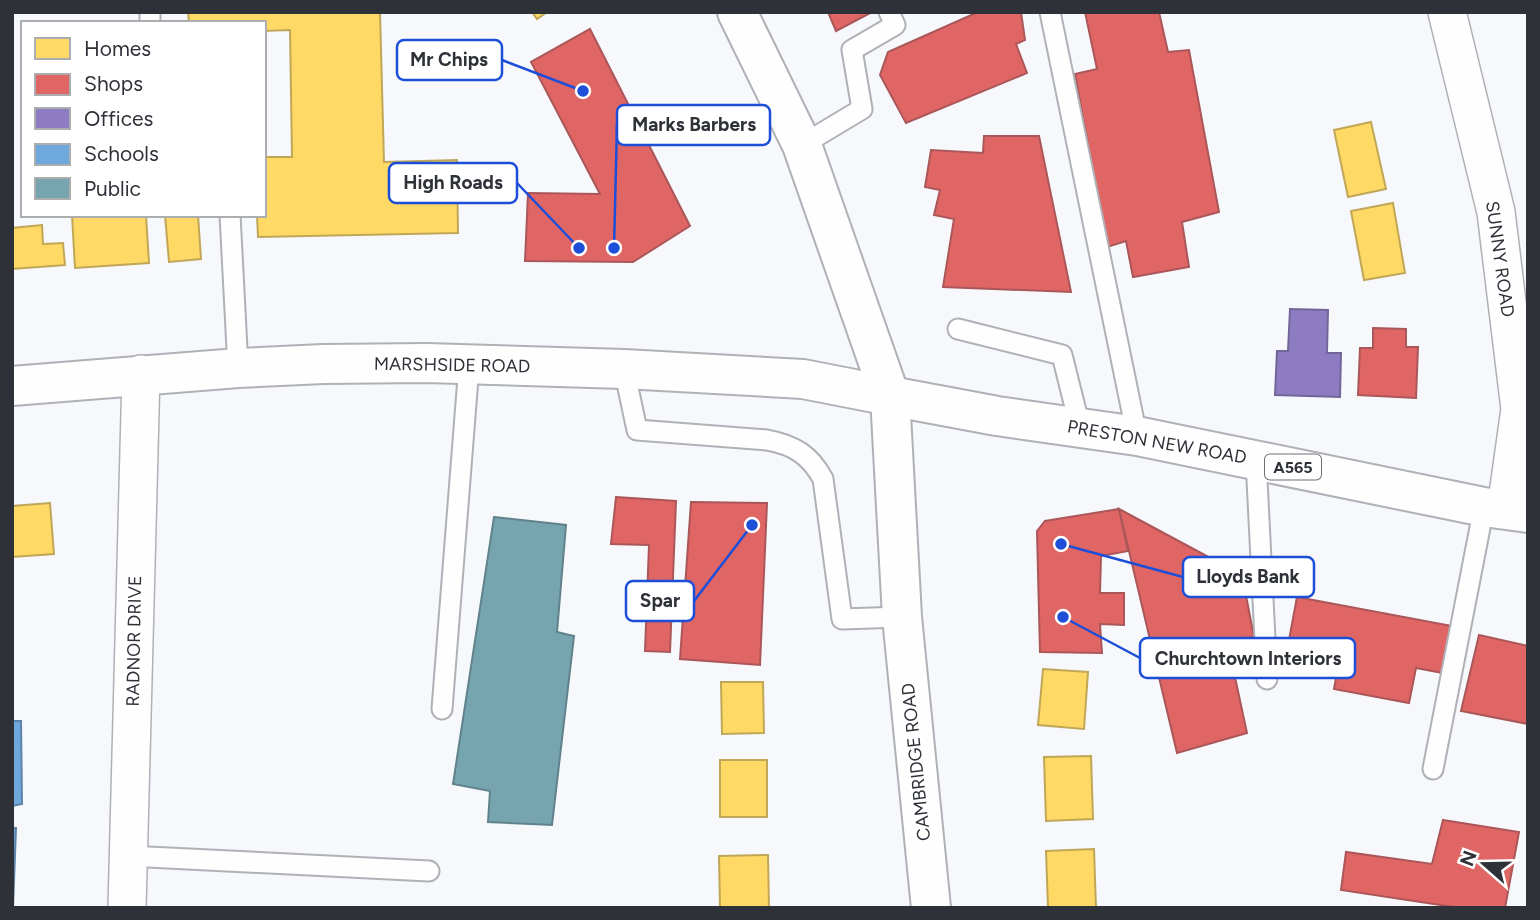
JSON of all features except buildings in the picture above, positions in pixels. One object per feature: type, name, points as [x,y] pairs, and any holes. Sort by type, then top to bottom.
[{"type":"main road","points":[[737,12],[802,145],[890,396],[902,617]]},
{"type":"main road","name":"MARSHSIDE ROAD","points":[[12,386],[141,374],[323,364],[470,365],[624,369],[803,379],[890,396]]},
{"type":"main road","name":"PRESTON NEW ROAD","points":[[890,396],[1137,436],[1506,510]]},
{"type":"main road","name":"CAMBRIDGE ROAD","points":[[902,617],[931,908]]},
{"type":"street","name":"SUNNY ROAD","points":[[1447,12],[1496,212],[1520,409],[1506,510]]},
{"type":"street","name":"RADNOR DRIVE","points":[[127,908],[141,374]]},
{"type":"lane","points":[[802,145],[862,109],[852,50],[895,25],[889,12]]},
{"type":"lane","points":[[1050,12],[1137,436]]},
{"type":"lane","points":[[230,217],[238,368]]},
{"type":"lane","points":[[958,329],[1062,355],[1080,427]]},
{"type":"lane","points":[[442,709],[470,365]]},
{"type":"lane","points":[[624,369],[637,430],[767,440],[785,443],[802,451],[816,465],[823,479],[842,619],[902,617]]},
{"type":"lane","points":[[1256,460],[1267,679]]},
{"type":"lane","points":[[1433,769],[1506,510]]},
{"type":"lane","points":[[128,856],[429,870]]},
{"type":"place","name":"Mr Chips","points":[[583,91]]},
{"type":"place","name":"High Roads","points":[[579,248]]},
{"type":"place","name":"Marks Barbers","points":[[614,248]]},
{"type":"place","name":"Spar","points":[[752,525]]},
{"type":"place","name":"Lloyds Bank","points":[[1061,544]]},
{"type":"place","name":"Churchtown Interiors","points":[[1063,617]]}]
